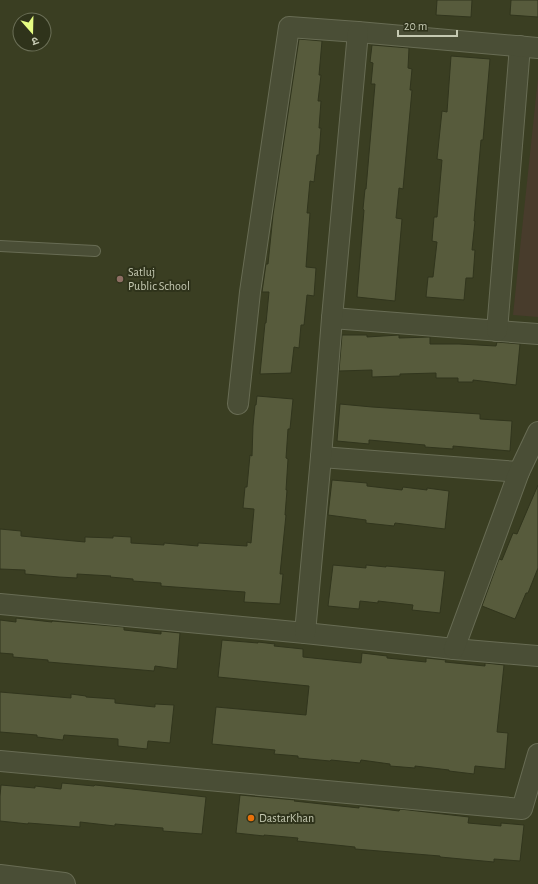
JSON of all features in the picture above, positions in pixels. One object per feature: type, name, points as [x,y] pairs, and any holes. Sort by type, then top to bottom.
[{"type":"street","points":[[238,404],[250,292],[289,27],[529,47],[497,331]]},
{"type":"street","points":[[305,633],[358,32]]},
{"type":"street","points":[[332,318],[538,334]]},
{"type":"street","points":[[454,649],[519,472],[538,432]]},
{"type":"street","points":[[321,457],[519,472]]},
{"type":"street","points":[[0,604],[538,656]]},
{"type":"street","points":[[0,761],[522,809],[538,754]]},
{"type":"street","points":[[0,876],[64,884]]},
{"type":"lane","points":[[0,246],[95,251]]},
{"type":"shaded area","points":[[538,78],[538,317],[513,315]]},
{"type":"building","points":[[437,0],[472,0],[471,17],[436,15]]},
{"type":"building","points":[[511,0],[538,0],[538,17],[510,15]]},
{"type":"building","points":[[299,39],[322,41],[319,75],[321,75],[318,101],[321,101],[319,155],[317,155],[314,182],[310,181],[307,213],[310,213],[306,267],[316,268],[314,296],[307,295],[304,325],[301,325],[299,348],[294,347],[291,373],[260,374],[269,292],[262,292],[266,264],[268,264],[273,215]]},
{"type":"building","points":[[372,45],[409,48],[408,68],[412,69],[410,90],[412,90],[403,189],[399,188],[396,218],[402,219],[395,301],[357,297],[363,209],[375,84],[371,84],[373,63],[370,62]]},
{"type":"building","points":[[451,56],[490,59],[474,221],[472,250],[475,250],[473,278],[466,278],[464,300],[426,297],[428,277],[433,277],[437,242],[432,241],[434,217],[437,217],[442,160],[437,159],[442,111],[447,112]]},
{"type":"building","points":[[342,335],[367,335],[367,337],[399,335],[399,338],[430,337],[430,344],[496,346],[497,342],[520,344],[516,385],[473,380],[473,382],[458,382],[458,378],[436,378],[436,373],[400,374],[400,376],[372,377],[372,370],[339,371]]},
{"type":"building","points":[[257,396],[293,399],[290,429],[288,429],[286,458],[288,459],[286,515],[280,574],[283,574],[280,604],[244,602],[245,592],[161,586],[161,583],[133,581],[133,579],[110,577],[111,576],[77,574],[77,578],[59,577],[25,574],[25,570],[0,569],[0,529],[21,531],[21,536],[85,542],[85,537],[113,538],[113,536],[131,537],[131,543],[164,545],[164,543],[198,546],[198,543],[247,546],[247,542],[251,543],[254,509],[243,508],[245,487],[247,487],[250,455],[252,456],[253,426]]},
{"type":"building","points":[[340,404],[480,414],[480,419],[512,421],[510,451],[453,446],[453,449],[425,447],[425,445],[369,440],[369,444],[337,441]]},
{"type":"building","points":[[332,480],[367,483],[367,486],[402,490],[403,487],[449,491],[445,529],[395,523],[394,526],[366,523],[366,520],[328,515]]},
{"type":"building","points":[[538,485],[538,568],[515,619],[482,606],[499,559],[502,560],[513,533],[517,534]]},
{"type":"building","points":[[333,565],[366,568],[366,565],[386,566],[445,571],[440,613],[412,610],[413,605],[378,601],[378,603],[360,601],[359,609],[328,606]]},
{"type":"building","points":[[16,618],[124,627],[124,630],[161,634],[161,631],[180,633],[177,669],[155,666],[154,671],[48,662],[48,660],[13,657],[13,654],[0,653],[0,620],[16,622]]},
{"type":"building","points":[[222,640],[275,644],[274,646],[303,649],[303,657],[361,663],[362,653],[387,656],[387,658],[426,662],[426,658],[446,660],[445,662],[485,666],[485,663],[504,665],[497,732],[508,733],[505,769],[475,766],[474,774],[415,766],[415,768],[390,766],[390,764],[361,760],[360,763],[298,758],[298,756],[274,754],[275,750],[212,744],[216,707],[306,715],[309,686],[218,677]]},
{"type":"building","points":[[0,692],[71,698],[71,694],[86,697],[115,699],[115,703],[155,707],[155,704],[174,705],[170,743],[148,741],[147,749],[118,746],[118,739],[64,735],[63,740],[37,737],[37,735],[0,732]]},
{"type":"building","points":[[62,783],[95,785],[206,797],[202,834],[163,831],[163,828],[115,824],[115,826],[80,822],[80,827],[0,821],[1,785],[35,788],[35,786],[61,789]]},
{"type":"building","points":[[240,795],[359,808],[359,806],[399,811],[400,809],[469,817],[468,823],[501,826],[501,823],[524,825],[520,861],[494,859],[494,862],[355,849],[355,847],[297,841],[298,838],[236,833]]},
{"type":"place","name":"Satluj Public School","points":[[120,279]]},
{"type":"place","name":"DastarKhan","points":[[251,818]]}]
